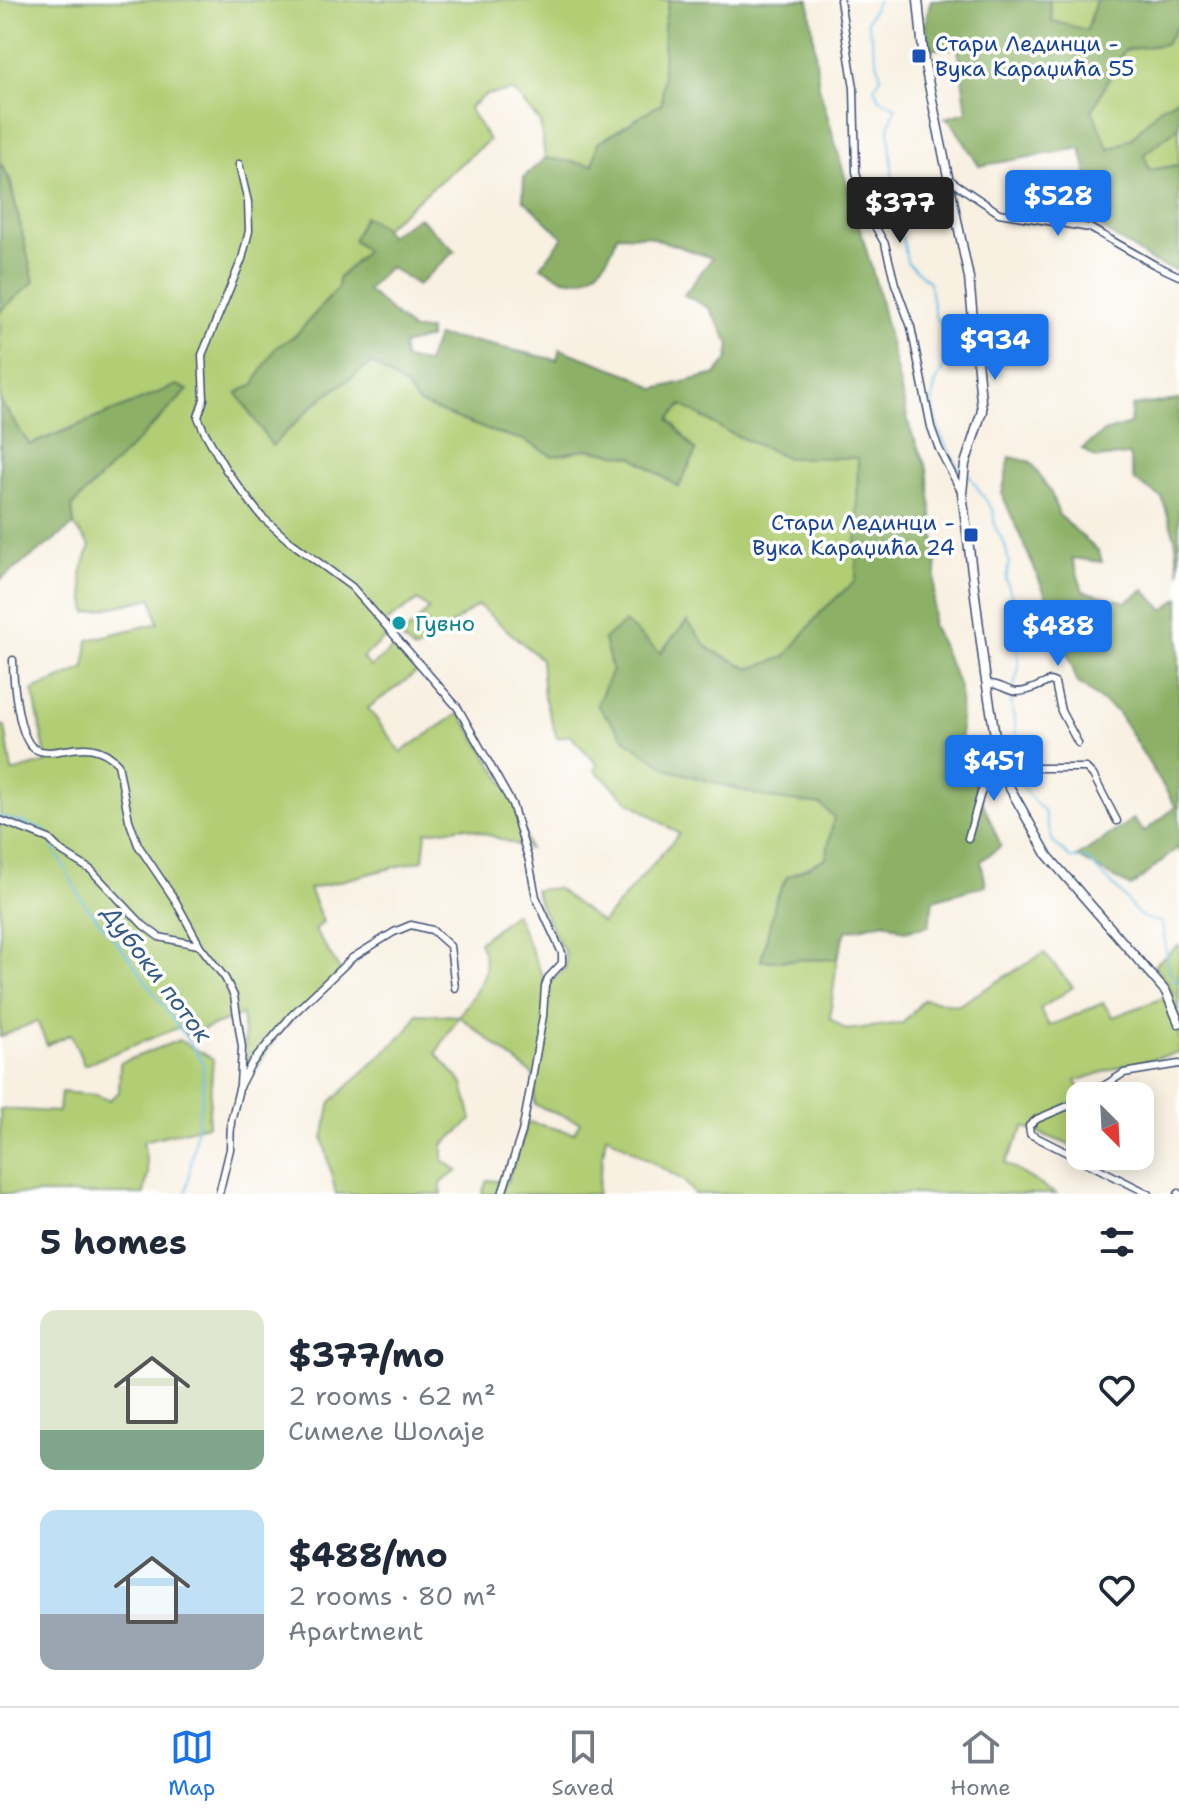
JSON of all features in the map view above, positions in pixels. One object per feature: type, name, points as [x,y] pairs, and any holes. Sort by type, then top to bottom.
[{"type":"street","points":[[840,0],[854,88],[856,172],[868,214],[885,244],[895,284],[911,327],[931,427],[962,493]]},
{"type":"street","points":[[918,0],[924,61],[969,278],[982,411],[965,464],[962,493],[1000,764],[1048,856],[1166,992],[1179,1023]]},
{"type":"street","points":[[239,164],[248,202],[249,231],[242,259],[202,355],[204,399],[198,417],[226,470],[261,516],[352,587],[458,708],[501,780],[519,824],[536,897],[558,942],[562,963],[545,986],[543,1016],[522,1132],[502,1194]]},
{"type":"street","points":[[950,180],[999,213],[1090,228],[1179,276]]},
{"type":"street","points":[[13,660],[15,692],[28,743],[33,749],[41,751],[85,747],[101,751],[118,764],[129,820],[138,845],[234,996],[242,1047],[240,1085],[219,1194]]},
{"type":"street","points":[[987,684],[1002,685],[1012,692],[1019,692],[1050,681],[1055,683],[1061,711],[1078,743]]},
{"type":"street","points":[[1000,764],[1086,768],[1093,775],[1117,821]]},
{"type":"street","points":[[968,838],[981,793],[1000,764]]},
{"type":"street","points":[[0,820],[49,839],[62,852],[91,870],[134,917],[159,937],[200,946]]},
{"type":"street","points":[[240,1085],[251,1064],[292,1015],[328,979],[352,958],[394,932],[411,925],[432,930],[450,946],[455,988]]},
{"type":"street","points":[[1110,1082],[1124,1073],[1179,1064]]},
{"type":"street","points":[[1066,1107],[1037,1119],[1029,1126],[1030,1134],[1066,1152]]},
{"type":"street","points":[[1101,1170],[1149,1194]]},
{"type":"green space","points":[[0,0],[669,0],[664,27],[663,103],[598,143],[594,165],[545,158],[540,122],[513,91],[486,95],[469,108],[489,140],[384,228],[364,217],[366,251],[338,279],[338,288],[296,335],[275,349],[254,384],[237,393],[272,445],[317,402],[372,363],[406,387],[418,403],[490,431],[524,440],[553,456],[587,449],[633,457],[678,487],[696,451],[669,419],[682,405],[726,431],[788,458],[858,458],[856,580],[822,611],[785,658],[750,669],[709,649],[687,622],[660,654],[604,639],[612,670],[769,798],[822,805],[834,817],[826,858],[787,877],[776,899],[762,961],[837,959],[830,1018],[846,1030],[903,1023],[924,999],[959,1005],[1044,953],[1073,987],[1040,1009],[1049,1026],[1103,1003],[1113,1017],[1174,994],[1154,965],[1179,945],[1179,1053],[1125,1065],[1077,1082],[1066,1082],[1066,1144],[1024,1127],[1005,1163],[1056,1194],[694,1194],[684,1181],[606,1135],[597,1194],[482,1194],[487,1180],[507,1182],[528,1122],[574,1133],[580,1122],[535,1105],[533,1075],[459,1016],[482,981],[485,964],[479,942],[515,913],[546,984],[565,969],[566,955],[535,890],[556,888],[602,923],[679,834],[628,801],[595,770],[597,764],[570,735],[557,738],[544,697],[541,659],[478,605],[415,651],[401,638],[429,609],[418,600],[380,626],[389,635],[362,658],[371,667],[393,648],[419,671],[368,708],[401,752],[460,713],[516,802],[529,849],[466,827],[426,832],[423,860],[309,889],[323,922],[315,930],[341,972],[277,1035],[257,1067],[247,1061],[242,1015],[187,1035],[182,1026],[84,1065],[71,1034],[47,1045],[37,1021],[0,1037],[0,725],[5,726],[12,772],[47,762],[33,690],[85,668],[88,640],[158,623],[152,598],[87,613],[81,573],[90,546],[74,525],[72,506],[187,391],[177,385],[29,445],[0,401],[0,311],[33,281],[10,179],[0,163]]},
{"type":"green space","points":[[669,0],[809,0],[819,87],[877,287],[910,429],[927,469],[937,558],[932,624],[960,688],[961,751],[1001,846],[981,861],[986,885],[933,900],[929,926],[904,931],[885,922],[846,931],[837,959],[761,961],[776,899],[787,877],[826,858],[834,817],[821,805],[769,798],[670,770],[627,741],[597,705],[612,670],[604,639],[625,622],[660,653],[687,621],[709,649],[750,669],[785,657],[822,611],[856,580],[858,458],[788,458],[726,431],[682,405],[669,419],[696,451],[679,487],[633,457],[587,449],[553,456],[524,440],[490,431],[418,403],[406,387],[372,363],[317,402],[272,446],[237,393],[254,384],[275,348],[296,335],[338,288],[338,279],[366,251],[353,240],[364,216],[384,228],[388,236],[419,217],[455,251],[418,285],[389,267],[367,290],[412,330],[429,330],[429,338],[403,345],[404,359],[427,363],[437,336],[557,360],[560,349],[634,376],[655,389],[716,374],[728,359],[730,344],[709,308],[684,295],[712,258],[648,236],[617,235],[605,261],[592,274],[574,280],[564,279],[541,267],[563,237],[523,199],[524,177],[545,158],[593,165],[598,143],[662,103],[664,27]]},
{"type":"green space","points":[[931,0],[1049,0],[1052,21],[1087,30],[1096,0],[1179,0],[1179,24],[1165,44],[1124,50],[1092,110],[1109,150],[1131,139],[1161,107],[1179,98],[1179,127],[1144,154],[1149,170],[1179,165],[1179,271],[1155,263],[1092,222],[1092,198],[1081,148],[979,166],[953,124],[945,118],[967,112],[958,48],[931,49],[925,24]]},
{"type":"green space","points":[[1049,0],[1096,0],[1087,31],[1052,21]]},
{"type":"green space","points":[[1179,24],[1179,98],[1161,107],[1131,139],[1108,150],[1092,110],[1125,50],[1165,44]]},
{"type":"green space","points":[[1179,127],[1179,165],[1149,170],[1144,154]]},
{"type":"green space","points":[[0,163],[9,179],[34,282],[0,311]]},
{"type":"green space","points":[[177,385],[188,390],[72,506],[74,525],[0,580],[0,401],[30,445]]},
{"type":"green space","points":[[1179,400],[1179,572],[1175,538],[1162,498],[1134,480],[1129,455],[1096,458],[1082,449],[1104,432],[1130,424],[1132,406]]},
{"type":"green space","points":[[1010,457],[1031,462],[1051,493],[1059,515],[1099,552],[1102,562],[1072,558],[1083,591],[1126,602],[1144,590],[1164,610],[1179,598],[1179,851],[1177,848],[1131,887],[1077,857],[1133,819],[1144,832],[1176,807],[1118,713],[1077,682],[1058,623],[1002,494]]},
{"type":"green space","points":[[417,1014],[459,1016],[436,1053],[463,1084],[472,1120],[443,1145],[443,1160],[458,1171],[440,1183],[442,1194],[336,1194],[323,1138],[331,1102],[409,1029]]},
{"type":"green space","points":[[179,1040],[213,1059],[208,1125],[143,1141],[148,1173],[144,1194],[0,1194],[0,1109],[59,1112],[61,1092],[96,1095],[109,1100],[119,1092],[120,1063]]},
{"type":"waterway","points":[[878,0],[867,21],[881,77],[874,88],[880,99],[896,107],[889,127],[896,223],[907,262],[929,282],[935,316],[952,333],[952,348],[935,386],[933,408],[938,429],[959,469]]},
{"type":"waterway","points":[[969,475],[993,511],[995,527],[1005,545],[1009,562],[1006,580],[1014,602],[1019,667],[1014,686]]},
{"type":"waterway","points":[[1010,695],[1018,762]]},
{"type":"waterway","points":[[1014,773],[1029,796],[1044,811],[1053,842],[1070,858],[1087,859],[1141,916],[1161,922],[1170,970],[1179,984]]},
{"type":"waterway","name":"Дубоки поток","points":[[0,816],[44,829],[48,837]]},
{"type":"waterway","name":"Дубоки поток","points":[[53,846],[82,900],[131,960],[203,1062],[203,1089],[186,1194]]},
{"type":"place","name":"Стари Лединци - Вука Караџића 55","points":[[919,56]]},
{"type":"place","name":"Стари Лединци - Вука Караџића 24","points":[[971,535]]},
{"type":"place","name":"Гувно","points":[[399,623]]}]
